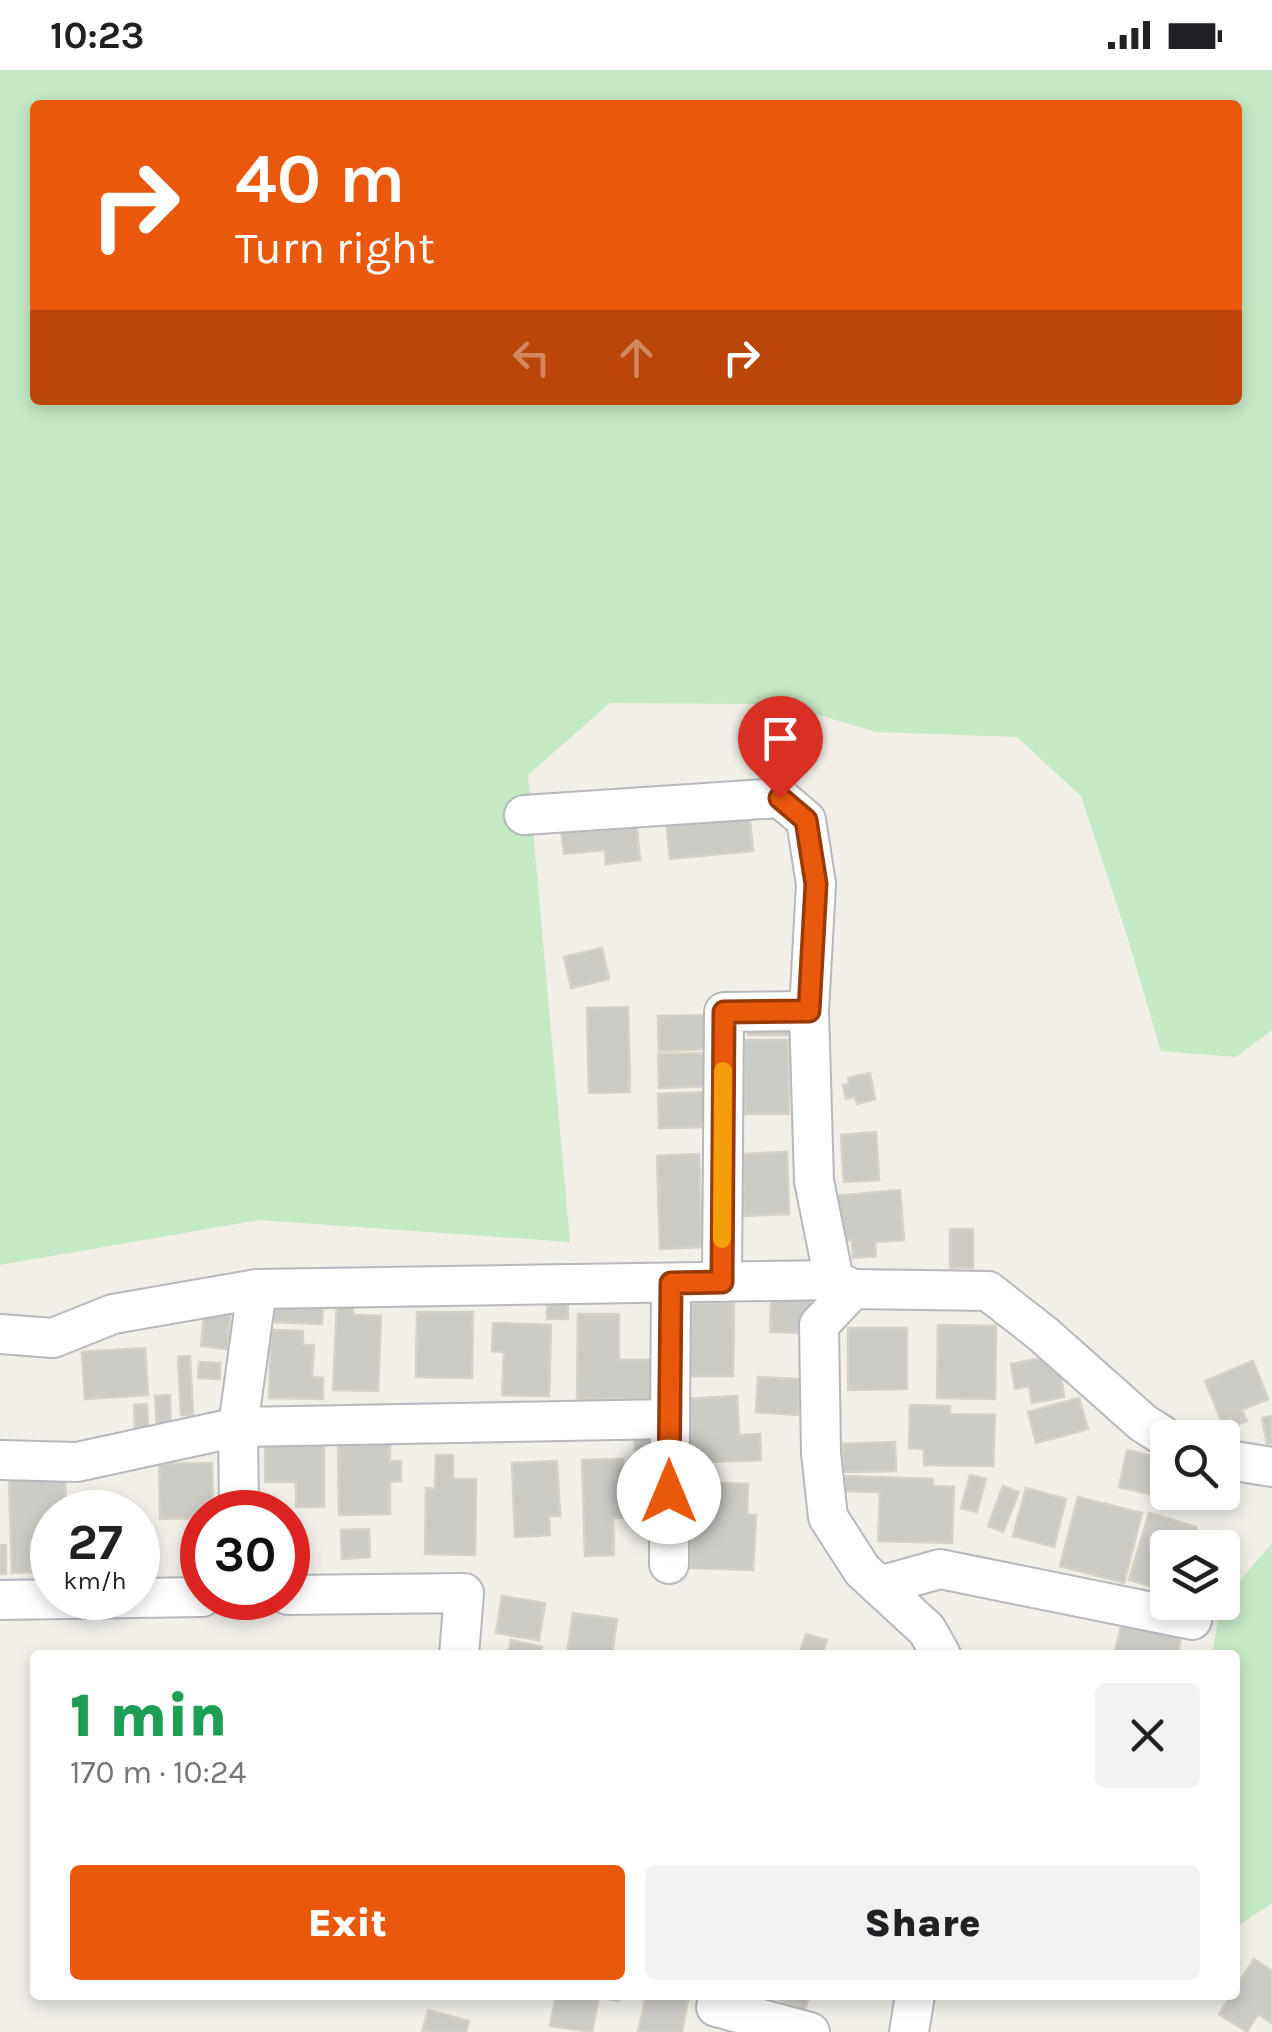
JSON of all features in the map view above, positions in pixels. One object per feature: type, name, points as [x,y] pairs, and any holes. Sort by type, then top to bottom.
[{"type":"street","points":[[524,815],[780,798],[806,820],[816,884],[809,1011],[814,1181],[844,1284],[820,1325],[821,1452],[828,1518],[862,1570],[927,1630],[937,1650]]},
{"type":"street","points":[[722,1282],[724,1012],[809,1011]]},
{"type":"street","points":[[0,1334],[53,1338],[114,1314],[257,1290],[722,1282],[988,1291],[1150,1428]]},
{"type":"street","points":[[669,1564],[671,1283]]},
{"type":"street","points":[[239,1490],[238,1427],[257,1290]]},
{"type":"street","points":[[0,1460],[77,1462],[238,1427],[670,1419]]},
{"type":"street","points":[[1240,1461],[1272,1467]]},
{"type":"street","points":[[879,1586],[940,1569],[1150,1612]]},
{"type":"street","points":[[310,1596],[464,1593],[459,1650]]},
{"type":"street","points":[[0,1600],[180,1597]]},
{"type":"street","points":[[908,2032],[914,2000]]},
{"type":"street","points":[[715,2011],[810,2032]]},
{"type":"green space","points":[[0,70],[1272,70],[1272,1030],[1236,1057],[1161,1051],[1081,796],[1017,737],[876,732],[782,704],[610,703],[528,775],[570,1242],[259,1220],[0,1265]]},
{"type":"green space","points":[[1272,1543],[1272,1903],[1240,1925],[1240,1650],[1213,1650],[1218,1620],[1240,1620],[1240,1581]]},
{"type":"building","points":[[749,811],[753,851],[670,859],[666,820]]},
{"type":"building","points":[[636,820],[640,860],[606,864],[605,850],[564,854],[561,828]]},
{"type":"building","points":[[602,948],[609,979],[571,988],[564,957]]},
{"type":"building","points":[[628,1007],[630,1092],[589,1093],[587,1008]]},
{"type":"building","points":[[710,1015],[711,1049],[659,1051],[658,1016]]},
{"type":"building","points":[[793,1018],[793,1035],[748,1035],[747,1019]]},
{"type":"building","points":[[744,1040],[788,1040],[789,1114],[745,1114]]},
{"type":"building","points":[[710,1053],[711,1086],[659,1088],[658,1054]]},
{"type":"building","points":[[870,1073],[875,1099],[857,1104],[855,1097],[846,1099],[843,1085],[849,1084],[848,1078]]},
{"type":"building","points":[[711,1092],[712,1127],[659,1128],[658,1094]]},
{"type":"building","points":[[876,1132],[879,1180],[844,1182],[841,1135]]},
{"type":"building","points":[[787,1152],[789,1214],[744,1216],[742,1154]]},
{"type":"building","points":[[699,1154],[702,1247],[660,1249],[657,1156]]},
{"type":"building","points":[[900,1190],[904,1240],[875,1242],[876,1256],[853,1258],[852,1240],[839,1241],[835,1196]]},
{"type":"building","points":[[950,1229],[973,1229],[973,1268],[950,1268]]},
{"type":"building","points":[[771,1296],[812,1296],[812,1333],[770,1332]]},
{"type":"building","points":[[547,1297],[568,1297],[568,1319],[547,1319]]},
{"type":"building","points":[[274,1299],[323,1302],[322,1324],[273,1322]]},
{"type":"building","points":[[337,1303],[353,1304],[353,1315],[381,1316],[378,1391],[333,1390]]},
{"type":"building","points":[[684,1303],[734,1303],[733,1376],[683,1376]]},
{"type":"building","points":[[205,1305],[231,1308],[227,1349],[201,1346]]},
{"type":"building","points":[[417,1312],[473,1312],[472,1378],[416,1377]]},
{"type":"building","points":[[578,1314],[619,1314],[619,1360],[655,1360],[655,1399],[577,1399]]},
{"type":"building","points":[[493,1323],[551,1325],[549,1396],[502,1395],[504,1352],[492,1351]]},
{"type":"building","points":[[938,1325],[996,1326],[995,1399],[937,1398]]},
{"type":"building","points":[[848,1328],[907,1328],[907,1389],[848,1390]]},
{"type":"building","points":[[271,1330],[303,1331],[303,1345],[314,1345],[312,1377],[323,1378],[323,1399],[269,1398]]},
{"type":"building","points":[[145,1348],[148,1395],[85,1399],[82,1352]]},
{"type":"building","points":[[190,1356],[193,1415],[181,1415],[178,1357]]},
{"type":"building","points":[[1041,1358],[1061,1375],[1064,1397],[1032,1403],[1029,1386],[1015,1389],[1011,1364]]},
{"type":"building","points":[[1253,1361],[1268,1399],[1242,1410],[1247,1421],[1240,1424],[1240,1420],[1231,1418],[1221,1420],[1205,1381]]},
{"type":"building","points":[[199,1362],[220,1363],[220,1379],[198,1378]]},
{"type":"building","points":[[758,1377],[800,1379],[798,1415],[756,1412]]},
{"type":"building","points":[[170,1395],[171,1426],[157,1427],[155,1396]]},
{"type":"building","points":[[737,1396],[739,1435],[760,1434],[761,1460],[684,1463],[681,1399]]},
{"type":"building","points":[[1079,1398],[1088,1429],[1036,1443],[1028,1412]]},
{"type":"building","points":[[147,1404],[148,1428],[135,1428],[134,1405]]},
{"type":"building","points":[[910,1405],[950,1406],[950,1414],[995,1415],[993,1466],[924,1465],[924,1449],[909,1448]]},
{"type":"building","points":[[1272,1416],[1272,1443],[1267,1444],[1262,1418]]},
{"type":"building","points":[[390,1429],[390,1461],[401,1461],[401,1481],[390,1482],[390,1514],[339,1515],[338,1444],[359,1444],[360,1430]]},
{"type":"building","points":[[656,1433],[658,1453],[636,1456],[634,1436]]},
{"type":"building","points":[[265,1439],[324,1439],[324,1507],[310,1507],[310,1490],[296,1490],[296,1482],[265,1482]]},
{"type":"building","points":[[895,1442],[896,1471],[842,1472],[842,1444]]},
{"type":"building","points":[[1127,1450],[1150,1456],[1150,1494],[1119,1487]]},
{"type":"building","points":[[436,1455],[453,1455],[453,1479],[476,1479],[475,1555],[425,1554],[426,1488],[435,1489]]},
{"type":"building","points":[[623,1459],[623,1479],[637,1479],[639,1517],[613,1518],[614,1555],[585,1556],[582,1460]]},
{"type":"building","points":[[557,1461],[560,1516],[549,1516],[550,1535],[515,1537],[512,1463]]},
{"type":"building","points":[[212,1463],[213,1490],[180,1490],[180,1519],[160,1519],[159,1464]]},
{"type":"building","points":[[970,1475],[986,1479],[977,1512],[961,1508]]},
{"type":"building","points":[[844,1476],[933,1479],[933,1486],[954,1487],[952,1543],[878,1541],[880,1492],[844,1491]]},
{"type":"building","points":[[65,1477],[65,1490],[30,1490],[30,1572],[12,1573],[9,1479]]},
{"type":"building","points":[[712,1483],[748,1484],[747,1514],[756,1515],[753,1570],[690,1568],[693,1504],[711,1505]]},
{"type":"building","points":[[1003,1486],[1019,1492],[1003,1532],[988,1526]]},
{"type":"building","points":[[1026,1488],[1066,1499],[1054,1547],[1013,1536]]},
{"type":"building","points":[[1078,1497],[1142,1513],[1124,1583],[1060,1566]]},
{"type":"building","points":[[1149,1513],[1197,1527],[1150,1530],[1150,1586],[1129,1580]]},
{"type":"building","points":[[369,1529],[370,1557],[342,1559],[341,1530]]},
{"type":"building","points":[[0,1545],[6,1545],[6,1574],[0,1574]]},
{"type":"building","points":[[502,1596],[545,1603],[539,1640],[496,1633]]},
{"type":"building","points":[[573,1613],[617,1619],[613,1650],[568,1650]]},
{"type":"building","points":[[1123,1619],[1182,1634],[1178,1650],[1115,1650]]},
{"type":"building","points":[[806,1634],[827,1640],[824,1650],[801,1650]]},
{"type":"building","points":[[511,1640],[542,1647],[541,1650],[509,1650]]},
{"type":"building","points":[[1254,1959],[1272,1971],[1272,2023],[1258,2014],[1247,2032],[1219,2014],[1228,2000],[1240,2000],[1240,1980]]},
{"type":"building","points":[[555,2000],[598,2000],[592,2032],[550,2026]]},
{"type":"building","points":[[645,2000],[688,2000],[682,2032],[638,2032]]},
{"type":"building","points":[[780,2000],[808,2000],[805,2009]]},
{"type":"building","points":[[428,2010],[469,2021],[466,2032],[422,2032]]},
{"type":"slow traffic","points":[[722,1239],[723,1071]]},
{"type":"route","points":[[669,1492],[671,1283],[722,1282],[724,1012],[809,1011],[816,884],[806,820],[780,798]]}]
